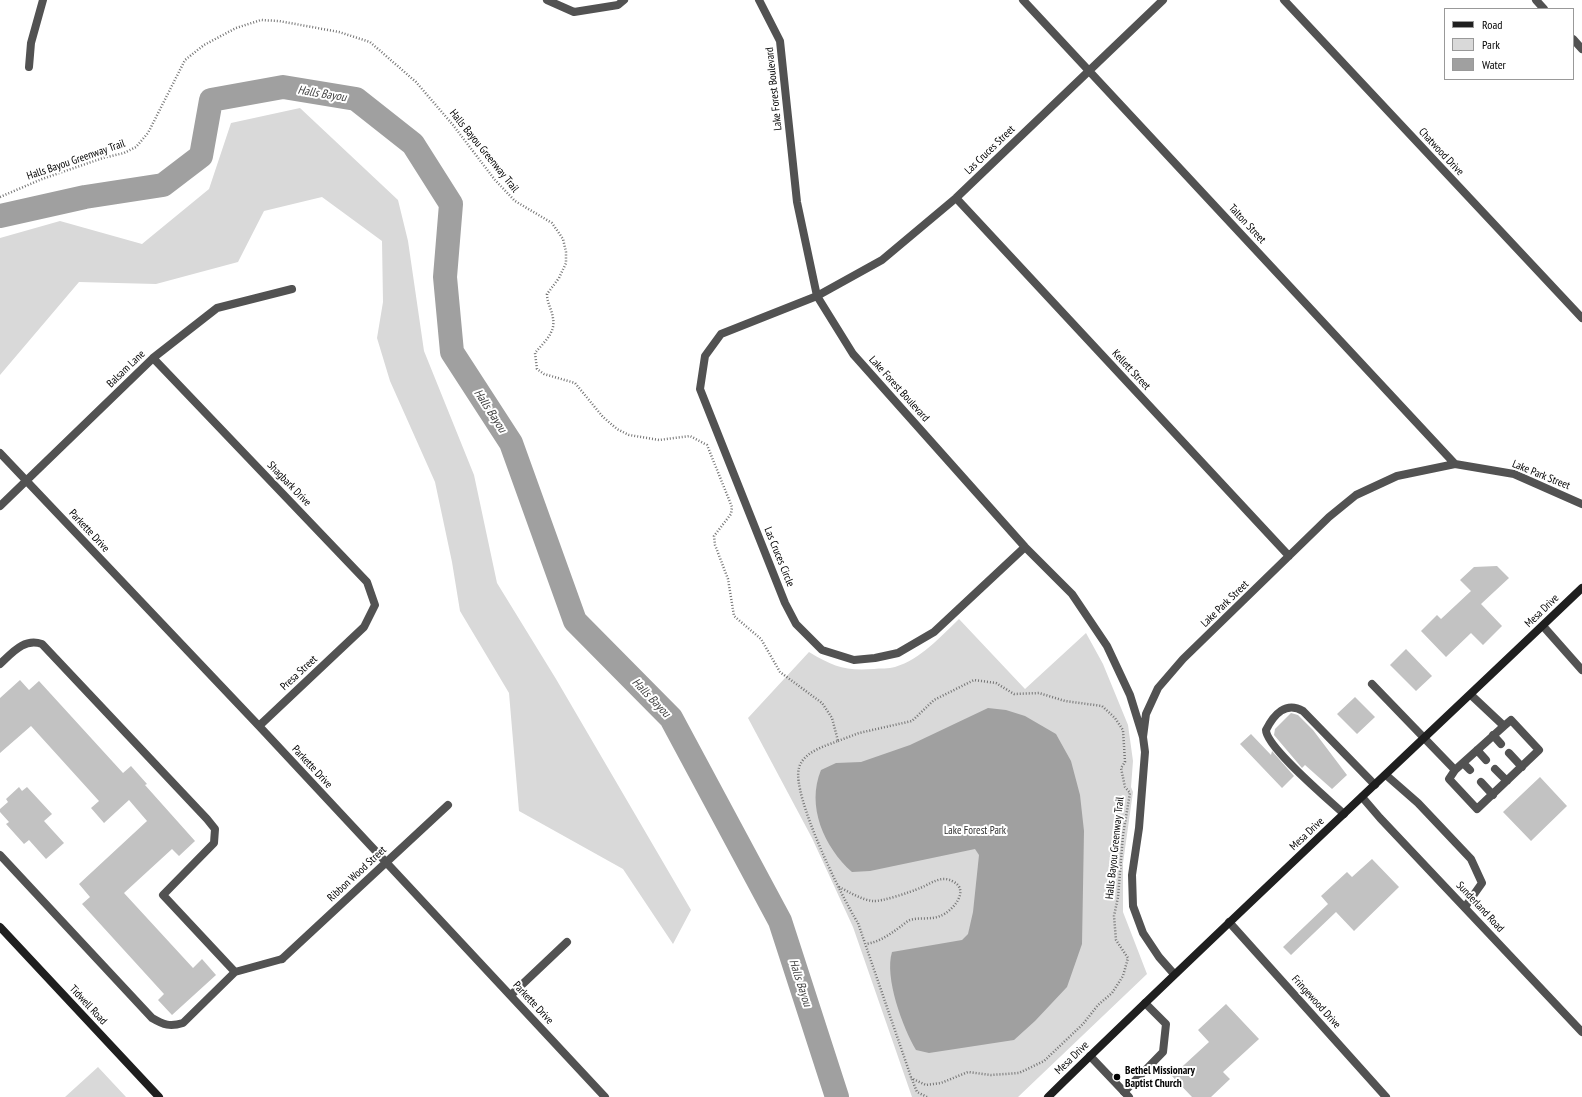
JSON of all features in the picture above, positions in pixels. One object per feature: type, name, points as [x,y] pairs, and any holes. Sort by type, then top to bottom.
[{"type":"main road","name":"Mesa Drive","points":[[1048,1097],[1174,974],[1582,588]]},
{"type":"main road","name":"Tidwell Road","points":[[0,927],[160,1097]]},
{"type":"street","points":[[29,67],[31,42],[43,0]]},
{"type":"street","points":[[547,0],[574,12],[618,5],[624,0]]},
{"type":"street","name":"Lake Forest Boulevard","points":[[759,0],[780,41],[797,202],[817,296],[853,354],[1025,547],[1072,594],[1107,646],[1130,695],[1143,737]]},
{"type":"street","name":"Talton Street","points":[[1023,0],[1455,464]]},
{"type":"street","name":"Las Cruces Street","points":[[817,296],[882,260],[956,198],[1163,0]]},
{"type":"street","name":"Chatwood Drive","points":[[1284,0],[1582,318]]},
{"type":"street","points":[[1536,0],[1543,8]]},
{"type":"street","points":[[1574,40],[1582,49]]},
{"type":"street","name":"Kellett Street","points":[[956,198],[1289,556]]},
{"type":"street","name":"Balsam Lane","points":[[0,506],[153,358],[218,308],[292,288]]},
{"type":"street","name":"Las Cruces Circle","points":[[817,296],[721,334],[705,356],[700,389],[785,602],[796,624],[822,650],[854,660],[875,658],[898,653],[934,632],[1025,547]]},
{"type":"street","name":"Shagbark Drive","points":[[153,358],[367,582],[375,605],[364,627],[355,635]]},
{"type":"street","name":"Parkette Drive","points":[[0,453],[259,726],[605,1097]]},
{"type":"street","name":"Lake Park Street","points":[[1174,974],[1159,957],[1143,933],[1133,906],[1132,875],[1139,828],[1144,752],[1143,737],[1146,714],[1158,688],[1183,659],[1328,517],[1356,495],[1397,476],[1455,464],[1514,474],[1582,504]]},
{"type":"street","points":[[1543,626],[1582,670]]},
{"type":"street","name":"Presa Street","points":[[259,726],[355,635]]},
{"type":"street","points":[[0,664],[17,648],[27,642],[42,644],[215,829],[214,843],[162,895],[235,972],[183,1023],[172,1026],[162,1024],[152,1018],[0,855]]},
{"type":"street","points":[[1372,684],[1424,739],[1456,770]]},
{"type":"street","points":[[1471,694],[1504,726]]},
{"type":"street","points":[[1344,814],[1287,760],[1269,740],[1266,730],[1268,724],[1284,708],[1293,707],[1303,711],[1375,785]]},
{"type":"street","points":[[1510,720],[1539,750],[1477,809],[1448,779],[1463,763],[1504,726],[1510,720]]},
{"type":"street","points":[[1493,735],[1501,744]]},
{"type":"street","points":[[1477,750],[1486,760]]},
{"type":"street","points":[[1509,753],[1522,767]]},
{"type":"street","points":[[1463,763],[1470,770]]},
{"type":"street","points":[[1495,769],[1507,781]]},
{"type":"street","points":[[1386,775],[1418,803],[1472,859],[1482,883],[1465,907]]},
{"type":"street","points":[[1481,782],[1493,795]]},
{"type":"street","name":"Sunderland Road","points":[[1362,797],[1380,818],[1582,1032]]},
{"type":"street","name":"Ribbon Wood Street","points":[[235,972],[282,959],[448,805]]},
{"type":"street","name":"Fringewood Drive","points":[[1229,922],[1386,1097]]},
{"type":"street","points":[[511,995],[567,942]]},
{"type":"street","points":[[1090,1056],[1127,1094],[1163,1052],[1166,1024],[1145,1002]]},
{"type":"path","name":"Halls Bayou Greenway Trail","points":[[0,197],[42,179],[104,158],[124,153],[136,147],[148,133],[185,60],[204,45],[236,28],[261,20],[279,21],[339,32],[370,42],[416,82],[453,125],[495,180],[515,201],[552,223],[563,239],[566,252],[566,263],[559,278],[547,294],[550,314],[553,317],[552,330],[546,341],[535,353],[537,369],[544,374],[575,383],[603,418],[617,429],[629,435],[659,440],[690,436],[707,445],[732,507],[731,514],[714,536],[714,545],[728,579],[734,616],[761,639],[780,672],[822,703],[832,718],[838,741]]},
{"type":"path","name":"Halls Bayou Greenway Trail","points":[[911,1078],[926,1085],[941,1083],[968,1072],[991,1075],[1019,1073],[1026,1070],[1044,1061],[1082,1024],[1098,1005],[1112,993],[1123,976],[1128,958],[1116,940],[1114,916],[1118,897],[1123,842],[1130,793],[1125,787],[1121,768],[1125,762],[1123,730],[1115,718],[1102,706],[1065,701],[1039,693],[1014,694],[996,683],[974,680],[934,700],[912,721],[859,734],[838,741],[808,755],[799,768],[801,797],[824,856],[848,908],[858,923],[911,1078],[917,1092],[927,1097]]},
{"type":"path","points":[[839,887],[874,901],[921,888],[932,882],[943,879],[953,881],[958,886],[960,894],[956,903],[948,912],[940,917],[910,920],[875,943],[866,944]]},
{"type":"green space","points":[[300,108],[398,200],[408,241],[424,351],[474,475],[497,583],[556,679],[691,910],[673,944],[623,869],[519,811],[509,693],[460,611],[452,562],[435,482],[390,381],[377,338],[383,302],[382,241],[322,197],[264,211],[238,262],[156,284],[79,282],[0,375],[0,238],[60,221],[142,244],[209,189],[231,123]]},
{"type":"green space","name":"Lake Forest Park","points":[[959,619],[1025,689],[1086,633],[1103,664],[1128,725],[1133,761],[1131,787],[1133,792],[1123,863],[1123,912],[1147,974],[1018,1097],[912,1097],[853,927],[812,838],[748,718],[809,652],[840,667],[855,669],[893,668],[922,653]]},
{"type":"green space","points":[[98,1067],[126,1097],[65,1097]]},
{"type":"water","points":[[988,708],[1006,710],[1025,716],[1056,734],[1071,761],[1080,795],[1084,831],[1082,944],[1067,987],[1035,1021],[1014,1040],[929,1053],[916,1050],[901,1016],[896,1002],[891,975],[890,962],[892,952],[962,940],[968,934],[973,912],[979,855],[975,849],[870,871],[852,872],[833,851],[820,825],[817,812],[817,784],[821,770],[836,763],[861,762],[910,745]]},
{"type":"building","points":[[1497,566],[1509,578],[1481,604],[1502,626],[1483,645],[1471,633],[1446,657],[1421,631],[1437,615],[1441,619],[1471,591],[1460,580],[1474,567]]},
{"type":"building","points":[[1406,649],[1432,676],[1416,691],[1390,665]]},
{"type":"building","points":[[20,680],[29,690],[39,681],[123,773],[131,766],[147,784],[145,785],[195,841],[179,856],[172,849],[124,893],[193,968],[202,959],[216,975],[172,1015],[158,1000],[164,994],[82,904],[90,897],[79,884],[147,821],[129,800],[104,823],[91,808],[99,801],[31,726],[0,753],[0,698]]},
{"type":"building","points":[[1355,697],[1375,717],[1357,734],[1337,714]]},
{"type":"building","points":[[1291,713],[1298,715],[1313,730],[1347,775],[1332,789],[1305,765],[1302,768],[1274,735],[1275,729]]},
{"type":"building","points":[[1251,734],[1271,755],[1272,751],[1294,776],[1282,788],[1240,744]]},
{"type":"building","points":[[1540,777],[1567,806],[1531,841],[1503,812]]},
{"type":"building","points":[[19,787],[22,791],[27,787],[52,814],[44,821],[64,843],[46,859],[29,840],[24,844],[6,824],[9,822],[0,812],[0,809],[8,802],[6,799]]},
{"type":"building","points":[[1372,859],[1399,887],[1354,931],[1336,912],[1291,955],[1283,947],[1328,904],[1321,896],[1347,872],[1352,877]]},
{"type":"building","points":[[1226,1004],[1259,1039],[1223,1072],[1230,1079],[1211,1097],[1192,1097],[1172,1076],[1209,1042],[1198,1030]]},
{"type":"waterway","name":"Halls Bayou","points":[[0,216],[85,197],[163,185],[201,156],[211,100],[283,87],[356,99],[413,144],[451,204],[445,277],[452,352],[511,443],[575,621],[671,718],[780,921],[837,1097]]},
{"type":"place","name":"Bethel Missionary Baptist Church","points":[[1117,1077]]}]
